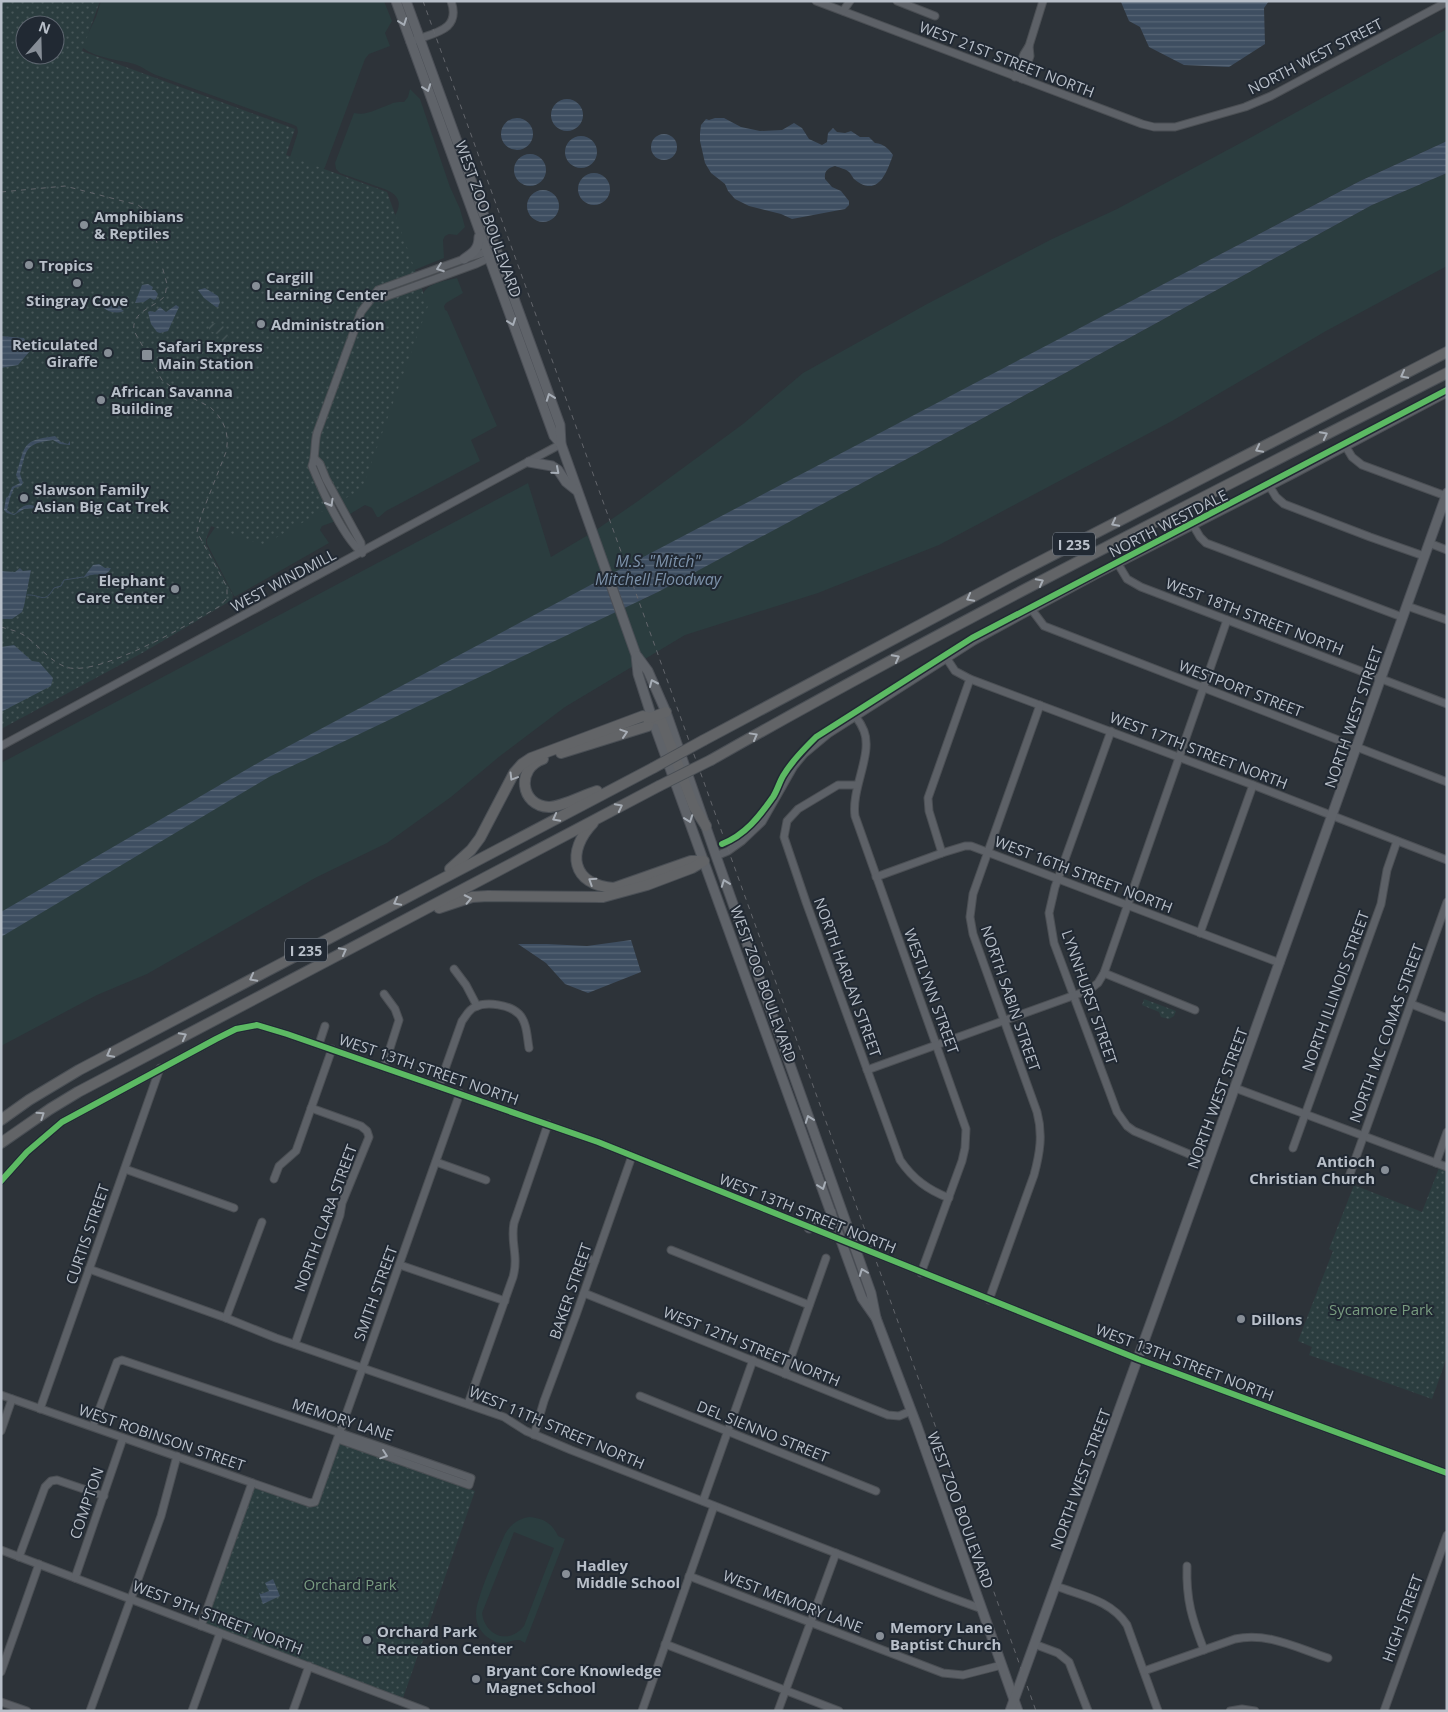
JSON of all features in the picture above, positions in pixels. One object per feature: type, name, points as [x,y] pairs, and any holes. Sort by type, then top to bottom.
[{"type":"highway","name":"I 235","points":[[1,1120],[29,1100],[79,1070],[653,768],[1012,576],[1447,352]]},
{"type":"highway","name":"I 235","points":[[1,1143],[78,1092],[598,817],[711,760],[840,688],[998,604],[1447,373]]},
{"type":"highway","points":[[615,787],[550,807],[535,802],[529,797],[524,780],[527,772],[536,761],[648,726],[651,718],[666,712]]},
{"type":"highway","points":[[420,889],[444,874],[471,850],[484,831],[514,773],[531,758],[643,716],[661,720],[694,807],[706,826]]},
{"type":"highway","points":[[598,817],[579,841],[576,848],[576,857],[581,872],[591,883],[602,887],[614,888],[691,861],[704,861]]},
{"type":"highway","points":[[405,919],[472,897],[603,896],[647,885],[692,868],[704,861]]},
{"type":"main road","name":"WEST ZOO BOULEVARD","points":[[396,1],[554,436],[561,444]]},
{"type":"main road","name":"WEST ZOO BOULEVARD","points":[[406,1],[560,425],[561,444],[636,656],[638,674],[651,718],[862,1298],[876,1318]]},
{"type":"main road","points":[[464,259],[478,247],[478,229]]},
{"type":"main road","points":[[529,462],[552,466],[558,470],[566,482],[577,490]]},
{"type":"main road","name":"NORTH WEST STREET","points":[[1010,1711],[1280,963],[1446,495]]},
{"type":"main road","name":"WEST ZOO BOULEVARD","points":[[636,656],[648,671],[666,712],[872,1293],[876,1318],[1018,1711]]},
{"type":"main road","points":[[704,861],[716,856]]},
{"type":"main road","points":[[809,1228],[824,1225],[832,1212]]},
{"type":"street","points":[[410,42],[447,28],[452,22],[454,13],[451,1]]},
{"type":"street","name":"WEST 21ST STREET NORTH","points":[[816,1],[843,7],[1019,78],[1150,127],[1170,128],[1191,123]]},
{"type":"street","points":[[843,7],[849,4],[850,1]]},
{"type":"street","points":[[897,1],[935,16]]},
{"type":"street","points":[[1019,78],[1030,56],[1029,46],[1043,1]]},
{"type":"street","name":"NORTH WEST STREET","points":[[1191,123],[1271,96],[1447,2]]},
{"type":"street","points":[[374,296],[382,298],[498,253]]},
{"type":"street","points":[[362,553],[361,543],[326,479],[320,464],[315,459],[314,453],[315,439],[361,312],[378,290],[464,259],[488,256]]},
{"type":"street","name":"NORTH WESTDALE","points":[[716,856],[742,842],[762,822],[791,772],[804,754],[828,734],[974,641],[1447,393]]},
{"type":"street","points":[[1421,408],[1447,397]]},
{"type":"street","name":"WEST WINDMILL","points":[[1,748],[561,444]]},
{"type":"street","points":[[1346,447],[1352,457],[1362,465],[1446,495]]},
{"type":"street","points":[[1270,487],[1276,497],[1284,504],[1370,538],[1424,556]]},
{"type":"street","points":[[1194,525],[1200,537],[1206,543],[1402,617]]},
{"type":"street","points":[[1429,543],[1447,550]]},
{"type":"street","name":"WEST 18TH STREET NORTH","points":[[1118,564],[1126,579],[1133,584],[1447,704]]},
{"type":"street","points":[[1407,606],[1447,620]]},
{"type":"street","name":"WESTPORT STREET","points":[[1032,610],[1044,626],[1447,782]]},
{"type":"street","points":[[867,1070],[1089,990],[1098,982],[1104,973],[1227,620]]},
{"type":"street","name":"WEST 17TH STREET NORTH","points":[[947,659],[955,671],[970,679],[1180,757],[1447,860]]},
{"type":"street","points":[[942,853],[929,812],[929,793],[970,679]]},
{"type":"street","name":"NORTH SABIN STREET","points":[[989,1300],[1034,1175],[1041,1146],[1040,1124],[973,934],[970,917],[973,894],[1040,705]]},
{"type":"street","name":"WESTLYNN STREET","points":[[856,717],[864,732],[866,743],[854,804],[855,816],[963,1119],[966,1137],[962,1161],[921,1272]]},
{"type":"street","name":"LYNNHURST STREET","points":[[1111,731],[1058,879],[1049,913],[1054,943],[1112,1101],[1122,1120],[1134,1131],[1208,1162]]},
{"type":"street","name":"NORTH HARLAN STREET","points":[[858,785],[838,785],[798,809],[787,821],[784,832],[806,902],[900,1160],[924,1186],[932,1192],[949,1198]]},
{"type":"street","points":[[1200,933],[1253,785]]},
{"type":"street","name":"NORTH ILLINOIS STREET","points":[[1293,1148],[1381,904],[1387,870],[1397,841]]},
{"type":"street","name":"WEST 16TH STREET NORTH","points":[[876,877],[942,853],[971,846],[1280,963]]},
{"type":"street","name":"NORTH MC COMAS STREET","points":[[1350,1174],[1447,902]]},
{"type":"street","points":[[454,969],[469,990],[477,1006]]},
{"type":"street","points":[[1104,973],[1195,1010]]},
{"type":"street","points":[[384,994],[395,1009],[399,1020],[397,1032],[384,1067]]},
{"type":"street","points":[[439,1086],[462,1021],[468,1012],[477,1006],[495,1004],[516,1012],[523,1019],[529,1048]]},
{"type":"street","points":[[1411,1004],[1447,1018]]},
{"type":"street","name":"WEST 13TH STREET NORTH","points":[[1,1181],[27,1152],[62,1122],[236,1029],[258,1025],[319,1044],[548,1124],[1138,1359],[1447,1473]]},
{"type":"street","points":[[319,1044],[326,1026]]},
{"type":"street","points":[[274,1178],[279,1166],[296,1151],[332,1049]]},
{"type":"street","name":"CURTIS STREET","points":[[40,1409],[160,1068]]},
{"type":"street","points":[[1235,1088],[1447,1167]]},
{"type":"street","name":"SMITH STREET","points":[[315,1502],[460,1093]]},
{"type":"street","name":"NORTH CLARA STREET","points":[[295,1344],[340,1215],[342,1203],[368,1137],[367,1131],[361,1126],[311,1108]]},
{"type":"street","points":[[468,1404],[505,1302],[516,1265],[512,1239],[514,1223],[548,1124]]},
{"type":"street","points":[[1436,1163],[1447,1132]]},
{"type":"street","name":"BAKER STREET","points":[[534,1434],[544,1401],[632,1156]]},
{"type":"street","points":[[436,1162],[486,1180]]},
{"type":"street","points":[[125,1169],[234,1208]]},
{"type":"street","points":[[226,1318],[262,1222]]},
{"type":"street","points":[[671,1250],[809,1305]]},
{"type":"street","points":[[580,1256],[594,1261]]},
{"type":"street","points":[[785,1374],[826,1258]]},
{"type":"street","points":[[400,1265],[505,1302]]},
{"type":"street","name":"WEST 11TH STREET NORTH","points":[[90,1269],[295,1344],[504,1416],[534,1434],[714,1506],[982,1609]]},
{"type":"street","name":"WEST 12TH STREET NORTH","points":[[584,1293],[888,1415],[899,1416],[911,1411]]},
{"type":"street","name":"MEMORY LANE","points":[[93,1426],[117,1362],[122,1360],[339,1436],[471,1478]]},
{"type":"street","points":[[703,1501],[753,1360]]},
{"type":"street","name":"WEST ROBINSON STREET","points":[[1,1395],[310,1502],[315,1502]]},
{"type":"street","name":"DEL SIENNO STREET","points":[[640,1396],[876,1492]]},
{"type":"street","points":[[1,1431],[12,1399]]},
{"type":"street","name":"COMPTON","points":[[75,1578],[123,1438]]},
{"type":"street","points":[[90,1711],[161,1516],[177,1456]]},
{"type":"street","points":[[19,1557],[40,1500],[48,1484],[52,1481],[57,1480],[104,1496]]},
{"type":"street","points":[[201,1626],[252,1482]]},
{"type":"street","points":[[642,1711],[714,1506]]},
{"type":"street","name":"HIGH STREET","points":[[1384,1711],[1447,1535]]},
{"type":"street","name":"WEST 9TH STREET NORTH","points":[[1,1550],[309,1666],[401,1705],[426,1711]]},
{"type":"street","points":[[778,1711],[836,1553]]},
{"type":"street","points":[[1,1672],[39,1564]]},
{"type":"street","points":[[1187,1566],[1189,1608],[1204,1650]]},
{"type":"street","name":"WEST MEMORY LANE","points":[[689,1576],[943,1673],[963,1675],[1002,1665]]},
{"type":"street","points":[[1056,1586],[1097,1601],[1117,1612],[1127,1625],[1158,1711]]},
{"type":"street","points":[[192,1711],[220,1633]]},
{"type":"street","points":[[1144,1671],[1235,1639],[1258,1636],[1277,1640],[1328,1658]]},
{"type":"street","points":[[665,1644],[838,1711]]},
{"type":"street","points":[[1034,1644],[1058,1654],[1069,1662],[1088,1711]]},
{"type":"street","points":[[293,1711],[309,1666]]},
{"type":"street","points":[[1,1702],[27,1711]]},
{"type":"street","points":[[1230,1711],[1242,1709],[1255,1711]]},
{"type":"green space","points":[[1,1],[100,1],[82,51],[295,129],[286,155],[387,192],[428,306],[362,489],[263,545],[211,526],[206,539],[206,545],[233,595],[232,600],[144,652],[1,729]]},
{"type":"green space","points":[[101,1],[384,1],[392,21],[385,33],[390,46],[369,54],[365,59],[323,170],[290,157],[298,132],[297,127],[294,125],[156,75],[137,65],[101,57],[83,48]]},
{"type":"green space","points":[[1447,29],[1447,141],[1360,181],[628,566],[642,600],[963,429],[1372,205],[1447,173],[1447,266],[1326,331],[1172,421],[939,545],[818,593],[685,635],[565,707],[500,756],[451,797],[387,843],[315,878],[147,974],[97,995],[1,1046],[1,763],[528,483],[551,557],[593,532],[638,501],[743,424],[803,373],[927,304],[1052,239],[1117,209]]},
{"type":"green space","points":[[410,89],[420,99],[465,227],[457,235],[449,234],[445,236],[443,240],[444,258],[407,273],[394,217],[399,205],[397,198],[387,190],[340,173],[336,169],[335,163],[354,113],[368,113],[394,103],[404,102],[408,97]]},
{"type":"green space","points":[[457,278],[463,293],[446,303],[444,306],[445,310],[497,426],[471,440],[480,461],[386,511],[379,517],[377,517],[372,508],[365,505],[350,514],[339,495],[424,292],[434,284]]},
{"type":"green space","points":[[215,323],[223,326],[230,340],[237,347],[227,347],[217,334],[209,330],[209,325]]},
{"type":"green space","points":[[304,468],[336,521],[322,526],[320,530],[329,543],[234,596],[207,544],[207,539],[216,526]]},
{"type":"green space","points":[[1144,999],[1176,1011],[1174,1016],[1169,1019],[1161,1017],[1159,1012],[1142,1005]]},
{"type":"green space","name":"Sycamore Park","points":[[1439,1168],[1447,1171],[1447,1357],[1432,1399],[1309,1355],[1312,1347],[1298,1341],[1333,1251],[1329,1249],[1354,1185],[1422,1212]]},
{"type":"green space","name":"Orchard Park","points":[[341,1443],[475,1491],[403,1698],[209,1625],[206,1622],[254,1488],[309,1506],[338,1445]]},
{"type":"green space","points":[[525,1518],[543,1520],[553,1528],[558,1536],[565,1539],[525,1643],[515,1640],[500,1643],[488,1638],[480,1629],[476,1619],[479,1598],[505,1534],[515,1523]],"holes":[[[514,1532],[554,1548],[524,1626],[512,1635],[498,1635],[493,1632],[484,1621],[482,1613]]]},
{"type":"water","points":[[1269,1],[1264,8],[1265,44],[1229,67],[1184,65],[1149,47],[1140,27],[1129,21],[1121,2]]},
{"type":"water","points":[[567,99],[573,100],[578,104],[582,109],[582,121],[578,126],[573,130],[567,131],[561,130],[556,126],[552,121],[551,115],[552,109],[556,104],[561,100]]},
{"type":"water","points":[[517,118],[523,119],[528,123],[532,128],[532,140],[528,145],[523,149],[517,150],[511,149],[506,145],[502,140],[501,134],[502,128],[506,123],[511,119]]},
{"type":"water","points":[[724,118],[741,127],[760,131],[782,130],[794,123],[802,128],[809,139],[822,145],[827,142],[828,133],[833,128],[837,132],[845,133],[851,131],[860,137],[869,137],[875,143],[886,147],[893,155],[884,176],[875,185],[862,184],[854,179],[848,171],[835,166],[828,169],[825,179],[832,187],[841,191],[849,201],[849,205],[845,209],[792,219],[781,214],[749,206],[735,199],[725,184],[711,173],[705,163],[700,133],[701,125],[706,119]]},
{"type":"water","points":[[664,134],[673,138],[677,147],[673,156],[664,160],[655,156],[651,147],[655,138]]},
{"type":"water","points":[[581,136],[587,137],[592,141],[596,146],[596,158],[592,163],[587,167],[581,168],[575,167],[570,163],[566,158],[565,152],[566,146],[570,141],[575,137]]},
{"type":"water","name":"M.S. \"Mitch\" Mitchell Floodway","points":[[1447,141],[1447,173],[1372,205],[963,429],[658,592],[269,777],[1,937],[1,912],[270,756],[628,565],[1360,181]]},
{"type":"water","points":[[530,154],[536,155],[541,159],[545,164],[545,176],[541,181],[536,185],[530,186],[524,185],[519,181],[515,176],[514,170],[515,164],[519,159],[524,155]]},
{"type":"water","points":[[594,173],[600,174],[605,178],[609,183],[609,195],[605,200],[600,204],[594,205],[588,204],[583,200],[579,195],[578,189],[579,183],[583,178],[588,174]]},
{"type":"water","points":[[543,190],[549,191],[554,195],[558,200],[558,212],[554,217],[549,221],[543,222],[537,221],[532,217],[528,212],[527,206],[528,200],[532,195],[537,191]]},
{"type":"water","points":[[148,284],[158,294],[156,299],[150,298],[144,302],[135,303],[142,285]]},
{"type":"water","points":[[205,288],[218,296],[220,302],[218,307],[204,298],[198,290]]},
{"type":"water","points":[[101,295],[103,298],[112,297],[108,306],[120,304],[123,307],[121,309],[124,311],[117,313],[106,310],[99,302]]},
{"type":"water","points":[[176,305],[179,307],[168,331],[157,332],[151,324],[148,312],[155,312],[160,307],[166,312]]},
{"type":"water","points":[[1,336],[24,338],[30,351],[18,365],[1,368]]},
{"type":"water","points":[[55,436],[61,442],[68,444],[70,441],[70,445],[60,444],[53,440],[37,443],[29,449],[24,458],[20,474],[23,483],[21,486],[14,488],[7,510],[13,514],[25,505],[37,508],[24,509],[14,515],[7,513],[4,510],[6,498],[12,487],[20,483],[16,475],[24,450],[30,442]]},
{"type":"water","points":[[99,564],[105,568],[111,568],[105,574],[91,575],[83,578],[93,565]]},
{"type":"water","points":[[20,568],[23,571],[31,570],[22,612],[12,619],[1,619],[1,571],[15,572]]},
{"type":"water","points":[[14,645],[32,661],[39,662],[53,678],[51,686],[1,712],[1,647]]},
{"type":"water","points":[[631,940],[641,972],[588,993],[565,984],[546,963],[518,944],[587,946]]},
{"type":"water","points":[[273,1579],[280,1596],[263,1604],[259,1593],[269,1591],[265,1583]]},
{"type":"waterway","points":[[27,595],[42,598],[48,596],[54,588],[61,586],[64,580],[83,577]]},
{"type":"railway","points":[[423,1],[1036,1711]]},
{"type":"railway","points":[[1,192],[65,186],[138,205],[148,212],[157,243]]},
{"type":"railway","points":[[1,627],[18,632],[26,637],[60,664],[66,667],[80,668],[121,657],[144,647],[220,606],[227,598],[227,587],[197,532],[201,516],[226,452],[227,439],[225,427],[210,407],[173,388],[162,380],[134,331],[134,324],[140,314],[165,296],[167,284],[162,266]]},
{"type":"cycle path","points":[[722,844],[738,836],[757,818],[773,797],[790,765],[816,737],[972,638],[1447,390]]},
{"type":"cycle path","points":[[1,1181],[27,1152],[62,1122],[236,1029],[257,1025],[598,1142],[1138,1359],[1447,1473]]},
{"type":"place","name":"Amphibians & Reptiles","points":[[84,225]]},
{"type":"place","name":"Tropics","points":[[29,265]]},
{"type":"place","name":"Stingray Cove","points":[[77,283]]},
{"type":"place","name":"Cargill Learning Center","points":[[256,286]]},
{"type":"place","name":"Administration","points":[[261,324]]},
{"type":"place","name":"Reticulated Giraffe","points":[[108,353]]},
{"type":"place","name":"Safari Express Main Station","points":[[147,355]]},
{"type":"place","name":"African Savanna Building","points":[[101,400]]},
{"type":"place","name":"Slawson Family Asian Big Cat Trek","points":[[24,498]]},
{"type":"place","name":"Elephant Care Center","points":[[175,589]]},
{"type":"place","name":"Antioch Christian Church","points":[[1385,1170]]},
{"type":"place","name":"Dillons","points":[[1241,1319]]},
{"type":"place","name":"Hadley Middle School","points":[[566,1574]]},
{"type":"place","name":"Memory Lane Baptist Church","points":[[880,1636]]},
{"type":"place","name":"Orchard Park Recreation Center","points":[[367,1640]]},
{"type":"place","name":"Bryant Core Knowledge Magnet School","points":[[476,1679]]}]
